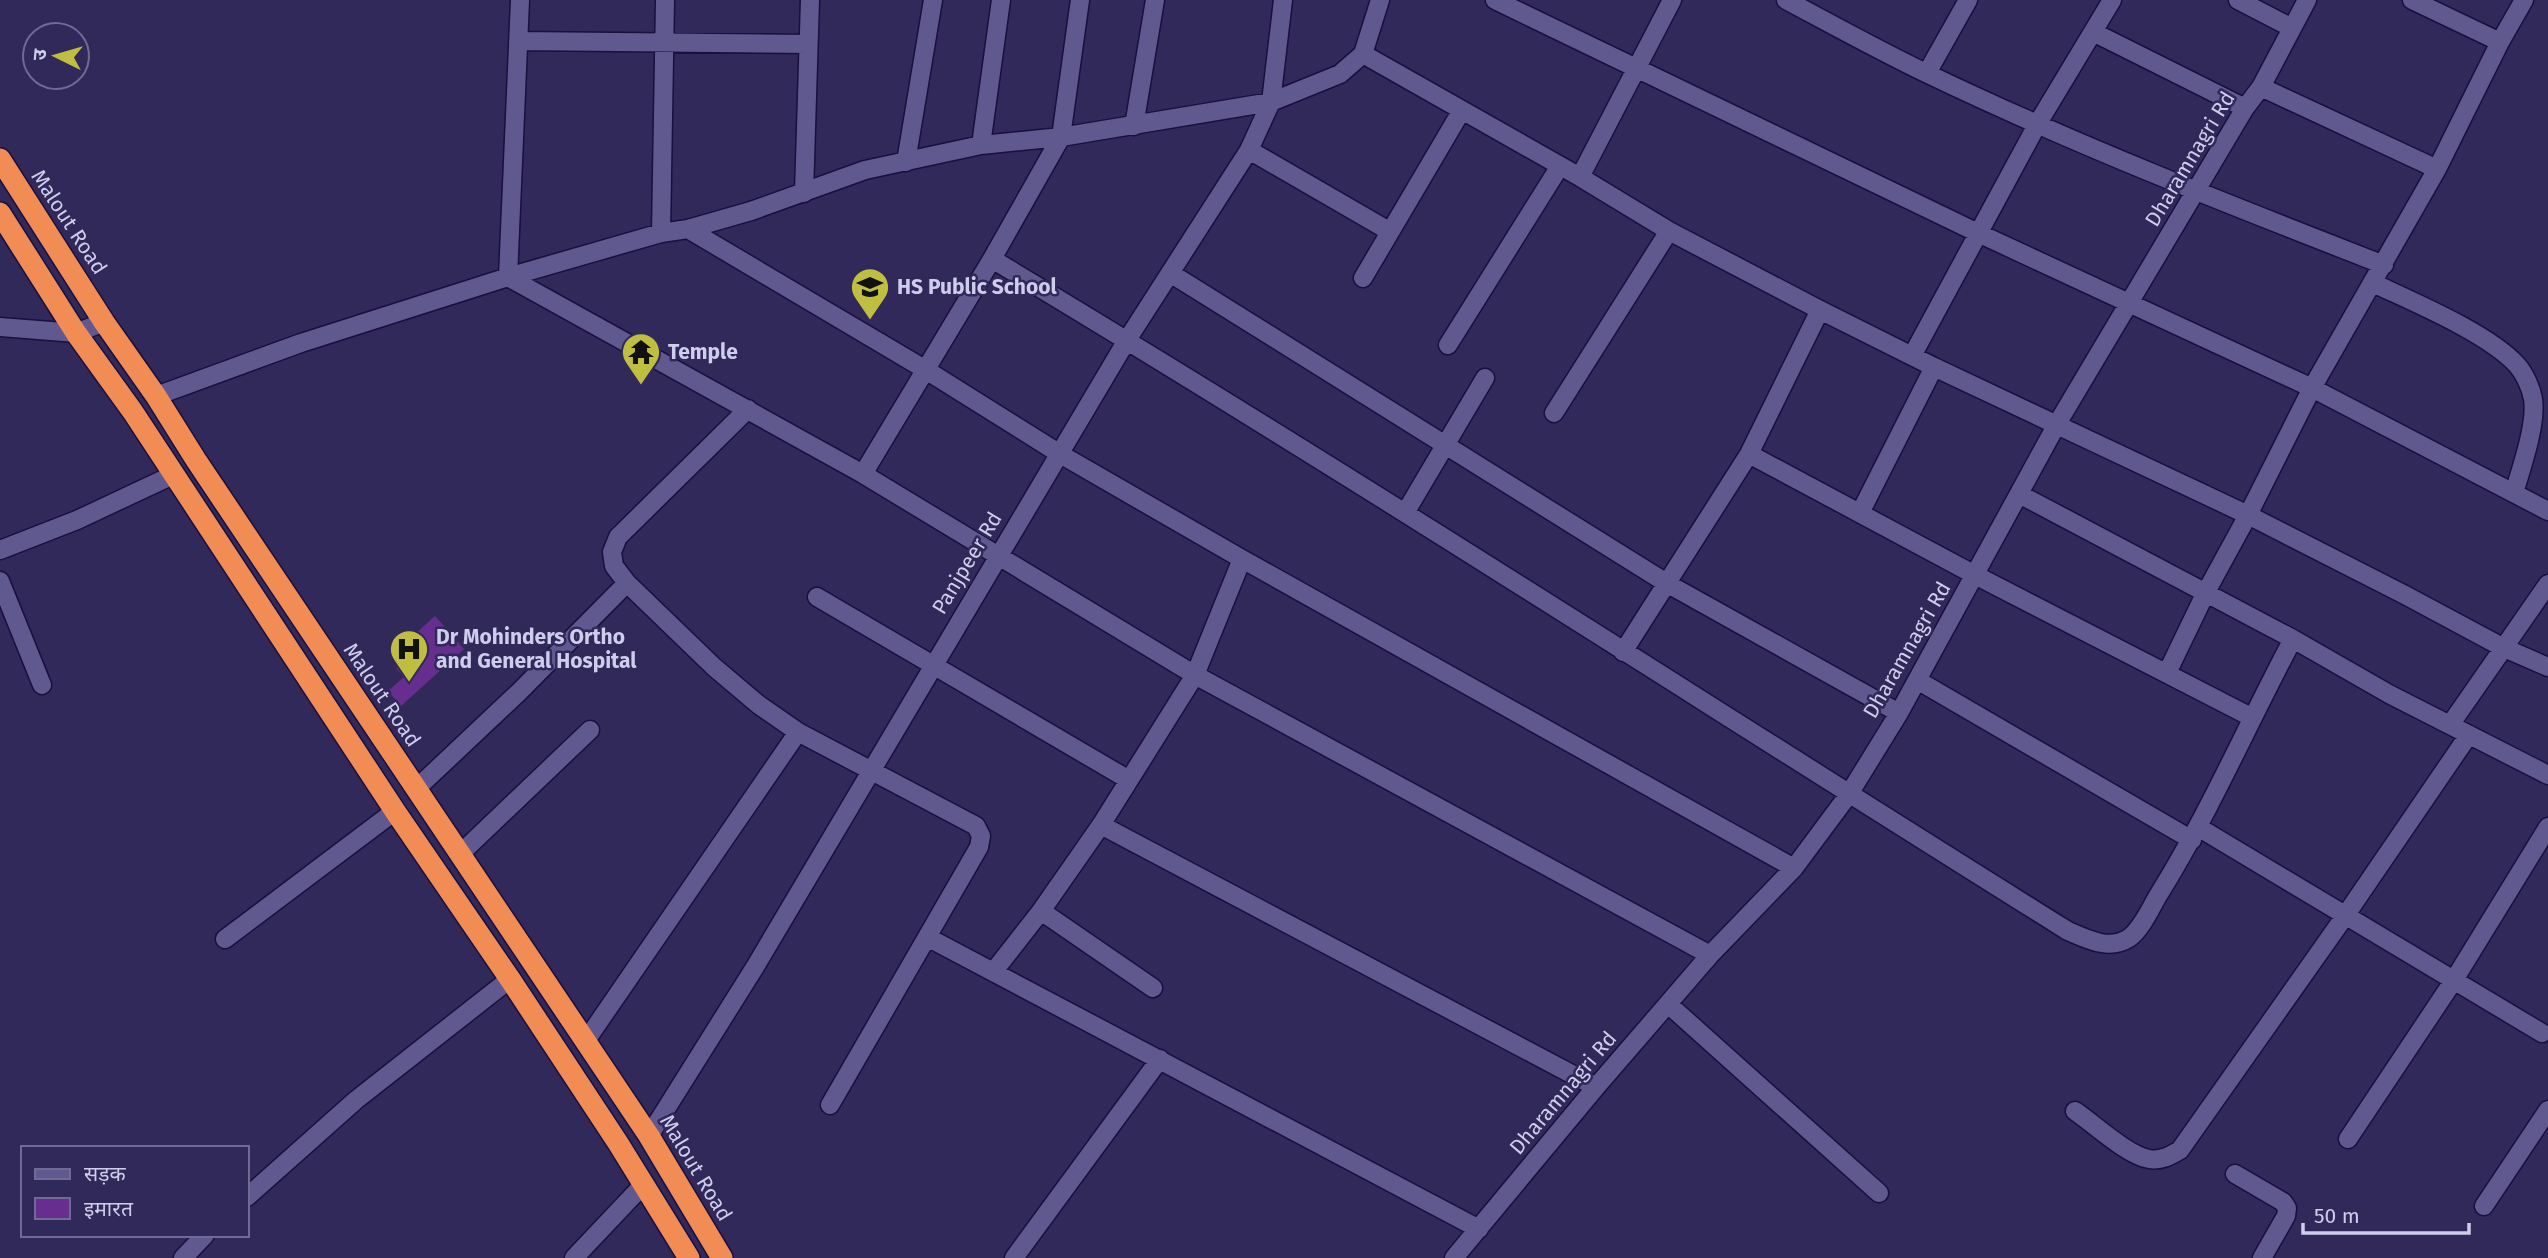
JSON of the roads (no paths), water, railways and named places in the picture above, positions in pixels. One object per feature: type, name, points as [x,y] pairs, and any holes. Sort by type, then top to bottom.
[{"type":"highway","name":"Malout Road","points":[[0,159],[104,323],[156,396],[196,460],[649,1136],[722,1258]]},
{"type":"highway","points":[[0,213],[76,332],[133,412],[395,811],[510,979],[689,1258]]},
{"type":"street","points":[[508,277],[520,0]]},
{"type":"street","points":[[661,233],[664,0]]},
{"type":"street","points":[[804,193],[810,0]]},
{"type":"street","points":[[906,162],[933,0]]},
{"type":"street","points":[[981,145],[1001,0]]},
{"type":"street","points":[[863,474],[992,259],[1060,137],[1080,0]]},
{"type":"street","points":[[1135,126],[1155,0]]},
{"type":"street","name":"Panjpeer Rd","points":[[649,1136],[755,967],[1127,340],[1249,150],[1271,102],[1283,0]]},
{"type":"street","points":[[156,396],[301,343],[508,277],[661,233],[688,229],[804,193],[865,170],[981,145],[1135,126],[1271,102],[1340,74],[1363,54],[1380,0]]},
{"type":"street","points":[[1495,0],[1978,233],[2312,388],[2548,511]]},
{"type":"street","points":[[1580,177],[1672,0]]},
{"type":"street","points":[[1786,0],[1927,74],[2196,192],[2384,265]]},
{"type":"street","points":[[1927,74],[1968,0]]},
{"type":"street","points":[[1912,356],[2038,123],[2112,0]]},
{"type":"street","points":[[2238,0],[2292,28]]},
{"type":"street","name":"Dharamnagri Rd","points":[[1454,1258],[1710,955],[1794,868],[1849,794],[1899,713],[2057,424],[2245,108],[2261,86],[2307,0]]},
{"type":"street","points":[[2412,0],[2500,42]]},
{"type":"street","points":[[2167,673],[2312,388],[2437,169],[2500,42],[2525,0]]},
{"type":"street","points":[[2092,32],[2245,108]]},
{"type":"street","points":[[518,41],[808,44]]},
{"type":"street","points":[[1363,54],[1580,177],[1669,231],[1820,310],[1934,367],[2248,515],[2405,594],[2502,648],[2548,667]]},
{"type":"street","points":[[2261,86],[2437,169]]},
{"type":"street","points":[[1363,278],[1462,110]]},
{"type":"street","points":[[1249,150],[1389,231]]},
{"type":"street","points":[[1448,345],[1560,166]]},
{"type":"street","points":[[688,229],[926,370],[1059,454],[1794,868]]},
{"type":"street","points":[[1554,413],[1669,231]]},
{"type":"street","points":[[992,259],[1405,513],[2068,931],[2094,942],[2113,944],[2130,937],[2195,834],[2293,639]]},
{"type":"street","points":[[1170,273],[1668,584],[1899,713]]},
{"type":"street","points":[[508,277],[863,474],[1195,675],[1710,955]]},
{"type":"street","points":[[2373,283],[2446,318],[2490,344],[2517,365],[2526,379],[2533,401],[2530,436],[2514,494]]},
{"type":"street","points":[[1623,652],[1749,454],[1820,310]]},
{"type":"street","points":[[0,327],[76,332],[104,323]]},
{"type":"street","points":[[1860,513],[1934,367]]},
{"type":"street","points":[[1405,513],[1485,378]]},
{"type":"street","points":[[748,409],[618,537],[612,552],[614,566],[627,583],[714,667],[759,705],[798,732],[975,826],[981,836],[979,847],[830,1105]]},
{"type":"street","points":[[1749,454],[2251,718]]},
{"type":"street","points":[[0,550],[77,520],[173,475]]},
{"type":"street","points":[[2019,494],[2293,639],[2389,694],[2548,775]]},
{"type":"street","points":[[993,971],[1041,911],[1101,825],[1195,675],[1242,559]]},
{"type":"street","points":[[0,581],[6,616],[42,685]]},
{"type":"street","points":[[416,789],[519,692],[627,583]]},
{"type":"street","points":[[2450,725],[2548,584]]},
{"type":"street","points":[[817,597],[1129,780]]},
{"type":"street","points":[[1917,680],[2345,916],[2542,1033]]},
{"type":"street","points":[[460,854],[590,730]]},
{"type":"street","points":[[585,1042],[798,732]]},
{"type":"street","points":[[2075,1111],[2132,1151],[2149,1158],[2167,1158],[2180,1150],[2469,736]]},
{"type":"street","points":[[225,939],[395,811]]},
{"type":"street","points":[[1101,825],[1596,1087]]},
{"type":"street","points":[[2348,1139],[2454,980],[2548,827]]},
{"type":"street","points":[[1041,911],[1153,988]]},
{"type":"street","points":[[927,937],[1479,1229]]},
{"type":"street","points":[[248,1196],[356,1100],[510,979]]},
{"type":"street","points":[[1668,1004],[1879,1193]]},
{"type":"street","points":[[1014,1258],[1160,1059]]},
{"type":"street","points":[[2484,1206],[2548,1110]]},
{"type":"street","points":[[2235,1174],[2283,1202],[2287,1208],[2286,1216],[2262,1258]]},
{"type":"street","points":[[574,1258],[644,1184]]},
{"type":"street","points":[[183,1258],[203,1237]]},
{"type":"place","name":"HS Public School","points":[[870,321]]},
{"type":"place","name":"Temple","points":[[641,386]]},
{"type":"place","name":"Dr Mohinders Ortho and General Hospital","points":[[409,683]]}]
